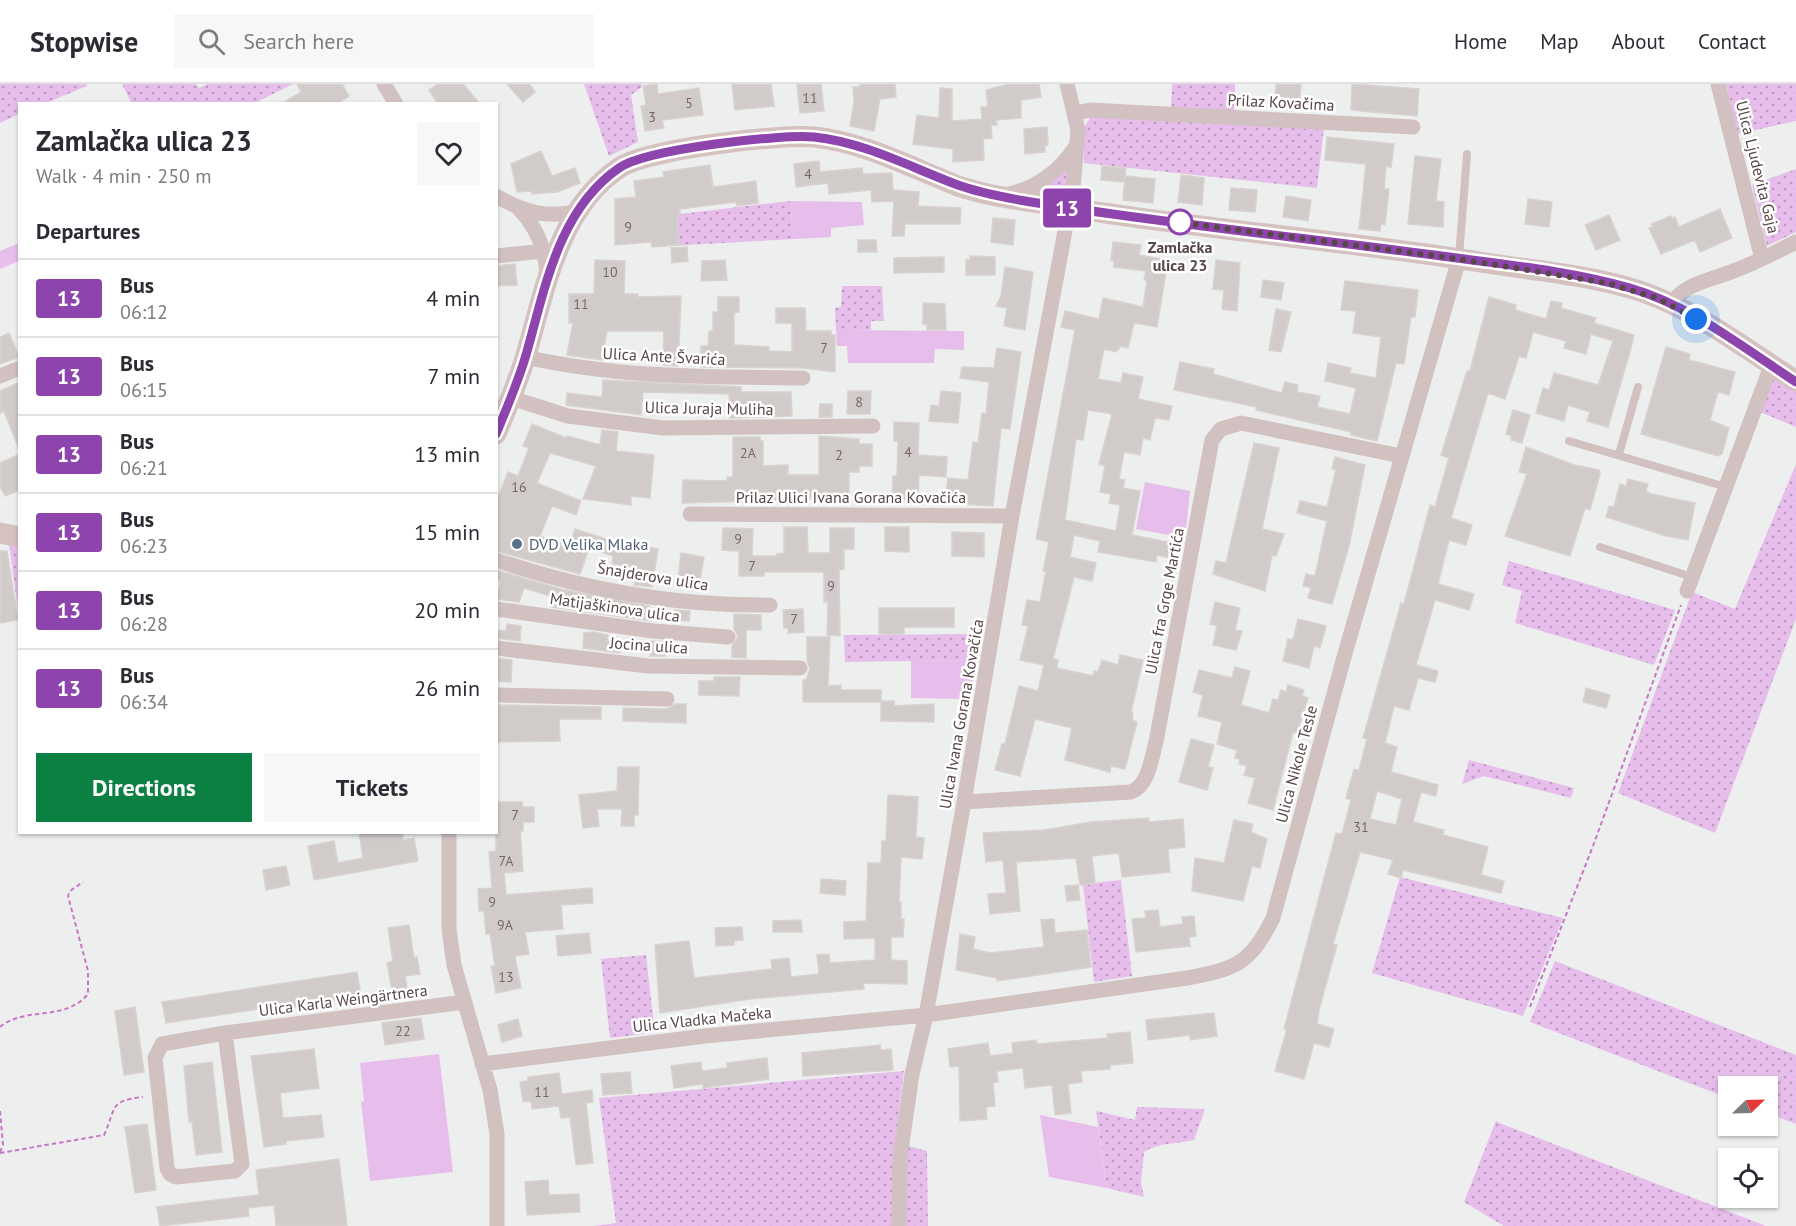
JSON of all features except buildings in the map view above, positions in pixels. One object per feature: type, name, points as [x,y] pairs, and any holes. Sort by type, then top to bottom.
[{"type":"street","points":[[384,84],[395,102]]},
{"type":"street","name":"Ulica Ivana Gorana Kovačića","points":[[899,1226],[900,1158],[912,1074],[926,1015],[992,649],[1012,516],[1069,208],[1078,143],[1076,112],[1067,84]]},
{"type":"street","name":"Ulica Ljudevita Gaja","points":[[1718,84],[1762,259]]},
{"type":"street","name":"Prilaz Kovačima","points":[[1076,112],[1090,110],[1413,127]]},
{"type":"street","points":[[498,429],[525,357],[548,274],[566,231],[579,211],[606,179],[620,167],[657,154],[776,138],[814,137],[849,144],[963,187],[995,196],[1069,208],[1459,259],[1630,288],[1671,304],[1796,381]]},
{"type":"street","points":[[995,196],[1019,191],[1046,178],[1059,169],[1078,143]]},
{"type":"street","points":[[498,197],[517,207],[545,216],[579,211]]},
{"type":"street","points":[[517,207],[535,231],[543,250],[548,274]]},
{"type":"street","points":[[1671,304],[1680,293],[1694,285],[1762,259],[1796,242]]},
{"type":"street","points":[[498,256],[543,250]]},
{"type":"street","name":"Ulica Nikole Tesle","points":[[926,1015],[1213,973],[1237,966],[1256,950],[1273,918],[1401,456],[1459,259]]},
{"type":"street","name":"Ulica Ante Švarića","points":[[525,357],[593,371],[643,375],[803,378]]},
{"type":"street","points":[[1687,591],[1771,366]]},
{"type":"street","points":[[0,376],[18,369]]},
{"type":"street","name":"Ulica Juraja Muliha","points":[[511,398],[568,416],[663,428],[873,426]]},
{"type":"street","name":"Ulica fra Grge Martića","points":[[964,802],[1131,792],[1141,786],[1156,742],[1212,440],[1221,429],[1241,423],[1401,456]]},
{"type":"street","name":"Prilaz Ulici Ivana Gorana Kovačića","points":[[690,514],[1012,516]]},
{"type":"street","points":[[0,533],[18,537]]},
{"type":"street","name":"Šnajderova ulica","points":[[498,561],[529,571],[625,593],[726,606],[770,605]]},
{"type":"street","name":"Matijaškinova ulica","points":[[498,609],[653,631],[728,637]]},
{"type":"street","name":"Jocina ulica","points":[[498,648],[648,666],[800,668]]},
{"type":"street","points":[[498,695],[668,699]]},
{"type":"street","points":[[449,834],[449,928],[454,965],[490,1090],[497,1134],[497,1226]]},
{"type":"street","name":"Ulica Karla Weingärtnera","points":[[225,1033],[242,1158],[239,1169],[183,1178],[170,1174],[155,1058],[162,1044],[225,1033],[465,1002]]},
{"type":"street","name":"Ulica Vladka Mačeka","points":[[482,1064],[705,1036],[926,1015]]},
{"type":"lane","points":[[1459,259],[1467,154]]},
{"type":"lane","points":[[1619,454],[1638,387]]},
{"type":"lane","points":[[1569,441],[1726,487]]},
{"type":"lane","points":[[1600,547],[1692,577]]},
{"type":"path","points":[[1530,1007],[1593,846],[1687,591]]},
{"type":"path","points":[[0,1027],[12,1020],[73,1007],[88,994],[88,971],[68,897],[70,891],[83,882]]},
{"type":"path","points":[[0,1153],[104,1135],[112,1108],[123,1099],[159,1095]]},
{"type":"path","points":[[0,1111],[3,1145],[0,1153]]},
{"type":"shaded area","points":[[0,84],[86,84],[87,86],[48,102],[18,102],[18,114],[0,123]]},
{"type":"shaded area","points":[[122,84],[196,84],[199,88],[207,84],[293,84],[257,102],[131,102]]},
{"type":"shaded area","points":[[584,84],[642,84],[641,88],[631,95],[638,142],[609,156]]},
{"type":"shaded area","points":[[1172,84],[1235,84],[1234,113],[1171,110]]},
{"type":"shaded area","points":[[1726,84],[1796,84],[1796,121],[1738,134]]},
{"type":"shaded area","points":[[1091,116],[1324,128],[1317,188],[1084,163],[1083,130]]},
{"type":"shaded area","points":[[1070,165],[1065,199],[1034,193]]},
{"type":"shaded area","points":[[1796,169],[1796,232],[1767,246],[1752,185]]},
{"type":"shaded area","points":[[790,201],[794,239],[668,246],[666,232],[680,214]]},
{"type":"shaded area","points":[[790,201],[862,202],[864,225],[831,228],[831,237],[794,239]]},
{"type":"shaded area","points":[[18,243],[18,261],[0,269],[0,251]]},
{"type":"shaded area","points":[[842,286],[882,286],[884,321],[871,321],[871,330],[836,330],[835,308],[841,307]]},
{"type":"shaded area","points":[[836,330],[964,331],[964,350],[935,349],[934,363],[848,363],[847,346],[837,346]]},
{"type":"shaded area","points":[[1774,377],[1796,392],[1796,427],[1760,412]]},
{"type":"shaded area","points":[[1796,464],[1796,619],[1715,833],[1618,793],[1692,592],[1735,609]]},
{"type":"shaded area","points":[[1145,482],[1190,491],[1185,538],[1136,529]]},
{"type":"shaded area","points":[[9,543],[18,545],[18,610]]},
{"type":"shaded area","points":[[1509,561],[1675,610],[1654,665],[1515,623],[1522,591],[1502,585]]},
{"type":"shaded area","points":[[981,634],[976,660],[845,662],[844,635]]},
{"type":"shaded area","points":[[976,660],[970,699],[911,698],[911,661]]},
{"type":"shaded area","points":[[1469,760],[1574,788],[1571,798],[1484,776],[1462,784]]},
{"type":"shaded area","points":[[1400,877],[1563,918],[1523,1016],[1372,973]]},
{"type":"shaded area","points":[[1121,880],[1132,976],[1094,982],[1083,884]]},
{"type":"shaded area","points":[[646,955],[654,1025],[651,1033],[610,1038],[601,959]]},
{"type":"shaded area","points":[[1555,961],[1796,1055],[1796,1124],[1778,1117],[1778,1076],[1718,1076],[1718,1094],[1530,1022]]},
{"type":"shaded area","points":[[439,1054],[453,1172],[370,1181],[361,1102],[364,1101],[360,1063]]},
{"type":"shaded area","points":[[904,1071],[895,1143],[893,1226],[593,1226],[616,1223],[599,1098]]},
{"type":"shaded area","points":[[1137,1107],[1205,1109],[1194,1140],[1162,1145],[1144,1152],[1141,1183],[1144,1197],[1107,1188],[1096,1111],[1135,1120]]},
{"type":"shaded area","points":[[1040,1115],[1098,1127],[1107,1188],[1049,1177]]},
{"type":"shaded area","points":[[1496,1121],[1766,1226],[1504,1226],[1464,1202]]},
{"type":"shaded area","points":[[908,1146],[927,1151],[928,1226],[904,1226]]},
{"type":"bus line","name":"13","points":[[498,429],[525,357],[544,286],[555,255],[566,231],[587,199],[606,179],[620,167],[637,159],[657,154],[794,136],[814,137],[849,144],[963,187],[995,196],[1069,208],[1459,259],[1554,273],[1630,288],[1671,304],[1742,346],[1796,382]]},
{"type":"place","name":"Zamlačka ulica 23","points":[[1180,222]]},
{"type":"place","name":"DVD Velika Mlaka","points":[[517,544]]},
{"type":"route","points":[[1180,222],[1177,222],[1317,239],[1554,273],[1630,288],[1671,304],[1696,319]]}]
